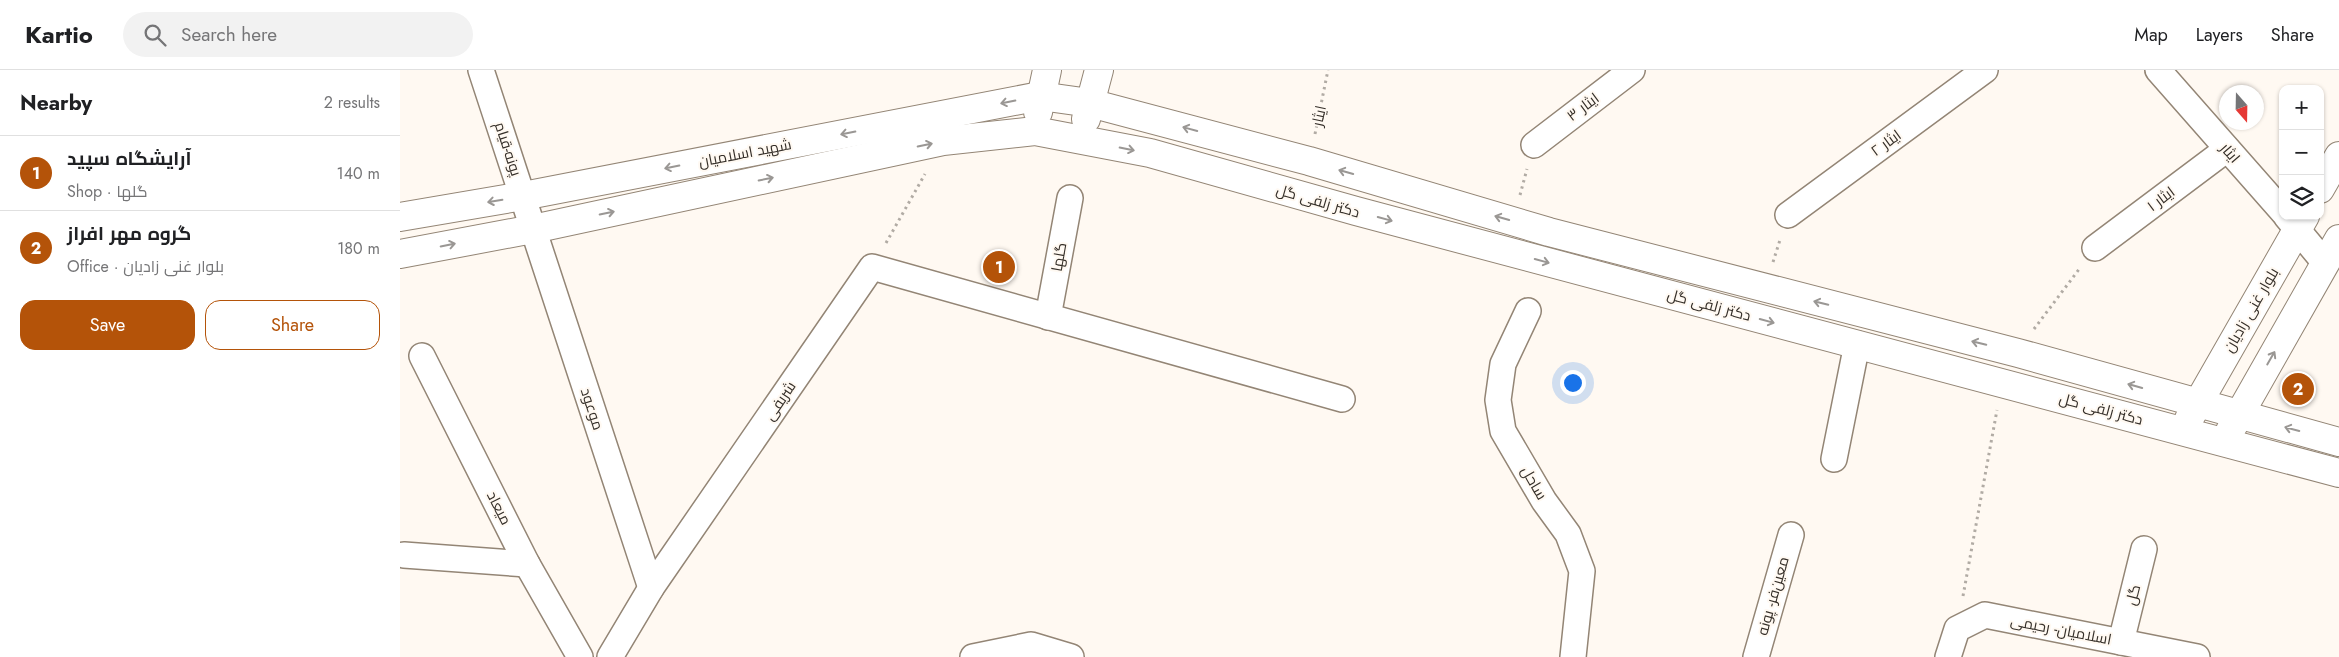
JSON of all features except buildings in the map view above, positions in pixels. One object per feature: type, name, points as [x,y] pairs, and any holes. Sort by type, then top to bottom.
[{"type":"main road","points":[[1079,139],[1099,70]]},
{"type":"main road","name":"شهید اسلامیان","points":[[400,217],[523,196],[1044,83],[1090,102]]},
{"type":"main road","points":[[1035,131],[1044,83]]},
{"type":"main road","name":"دکتر زلفی گل","points":[[1090,102],[1309,161],[1513,221],[1764,289],[2018,353],[2196,404],[2339,442]]},
{"type":"main road","name":"شهید اسلامیان","points":[[400,254],[533,229],[944,141],[1035,131],[1079,139]]},
{"type":"main road","name":"دکتر زلفی گل","points":[[1079,139],[1150,153],[1356,211],[2339,472]]},
{"type":"main road","points":[[2324,182],[2339,156]]},
{"type":"main road","name":"بلوار غنی زادیان","points":[[2184,431],[2196,404],[2221,361],[2292,220]]},
{"type":"main road","points":[[2224,442],[2339,239]]},
{"type":"main road","points":[[2221,361],[2258,381]]},
{"type":"street","name":"پونه-قیام","points":[[481,70],[533,229]]},
{"type":"street","name":"ایثار ۳","points":[[1534,145],[1632,70]]},
{"type":"street","name":"ایثار ۲","points":[[1788,215],[1985,70]]},
{"type":"street","name":"ایثار","points":[[2158,70],[2227,149],[2279,203]]},
{"type":"street","name":"ایثار ۱","points":[[2095,248],[2227,149]]},
{"type":"street","name":"گلها","points":[[1048,317],[1070,198]]},
{"type":"street","name":"ایثار","points":[[2294,220],[2325,263]]},
{"type":"street","name":"موعود","points":[[533,229],[651,588]]},
{"type":"street","points":[[872,267],[1342,399]]},
{"type":"street","name":"شریفی","points":[[610,657],[651,588],[872,267]]},
{"type":"street","name":"ساحل","points":[[1528,311],[1503,364],[1498,400],[1503,431],[1544,501],[1568,534],[1582,571],[1573,657]]},
{"type":"street","points":[[1834,459],[1857,344]]},
{"type":"street","name":"میعاد","points":[[422,356],[527,564],[580,657]]},
{"type":"street","name":"معین‌فر- پونه","points":[[1756,657],[1791,535]]},
{"type":"street","name":"گل","points":[[2125,647],[2144,549]]},
{"type":"street","points":[[404,555],[527,564]]},
{"type":"street","name":"اسلامیان- رحیمی","points":[[1957,629],[1985,615],[2125,647],[2197,657]]},
{"type":"street","points":[[1948,657],[1957,629]]},
{"type":"street","points":[[973,657],[1031,645],[1071,657]]},
{"type":"path","name":"ایثار","points":[[1309,161],[1328,70]]},
{"type":"path","points":[[872,267],[944,141]]},
{"type":"path","points":[[1513,221],[1534,145]]},
{"type":"path","points":[[1764,289],[1788,215]]},
{"type":"path","points":[[2018,353],[2060,293],[2095,248]]},
{"type":"path","points":[[1957,629],[2002,383]]},
{"type":"place","name":"آرایشگاه سپید","points":[[999,267]]},
{"type":"place","name":"گروه مهر افراز","points":[[2298,389]]}]
